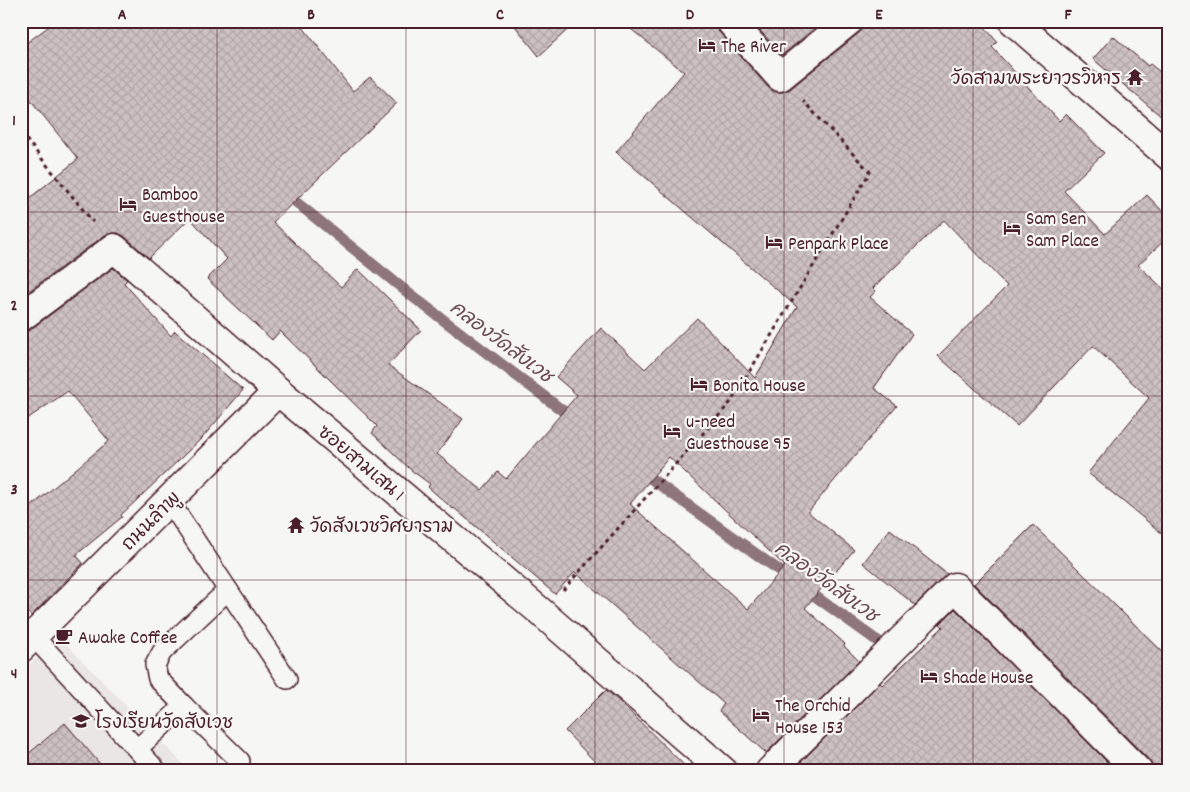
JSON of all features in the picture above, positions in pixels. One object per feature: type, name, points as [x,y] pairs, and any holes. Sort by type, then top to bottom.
[{"type":"street","points":[[730,21],[780,77],[848,21]]},
{"type":"street","points":[[1013,21],[1169,156]]},
{"type":"street","points":[[21,317],[114,248]]},
{"type":"street","name":"ซอยสามเสน 1","points":[[114,248],[278,391],[542,613],[723,771]]},
{"type":"street","name":"ถนนลำพู","points":[[25,636],[169,501],[278,391]]},
{"type":"street","points":[[770,771],[955,587],[1138,771]]},
{"type":"lane","points":[[169,501],[287,679]]},
{"type":"lane","points":[[228,590],[162,652],[155,665],[158,678],[240,761]]},
{"type":"lane","points":[[25,636],[157,771]]},
{"type":"lane","points":[[137,749],[184,706]]},
{"type":"path","points":[[542,613],[731,402],[870,172],[780,77]]},
{"type":"path","points":[[21,133],[114,248]]},
{"type":"shaded area","name":"โรงเรียนวัดสังเวช","points":[[60,638],[190,771],[21,771],[21,672]]},
{"type":"building","points":[[56,21],[298,21],[353,91],[370,77],[397,103],[273,222],[341,287],[358,269],[421,330],[388,365],[463,419],[437,454],[482,490],[498,472],[506,479],[577,395],[556,377],[601,328],[645,369],[697,318],[755,378],[797,307],[616,152],[684,72],[621,21],[715,21],[718,31],[768,87],[774,92],[782,92],[790,89],[859,33],[864,21],[980,21],[997,42],[992,47],[1059,121],[1066,114],[1104,153],[1064,191],[1105,234],[1147,195],[1169,218],[1169,236],[1138,265],[1169,294],[1169,539],[1088,473],[1149,398],[1093,346],[1017,426],[938,356],[1007,286],[944,220],[873,288],[876,291],[870,297],[912,334],[874,388],[897,406],[808,512],[854,550],[805,608],[845,644],[844,646],[859,661],[766,753],[719,711],[724,704],[575,572],[555,594],[428,487],[430,484],[411,470],[372,433],[377,426],[280,331],[272,340],[207,279],[227,259],[190,218],[149,258],[124,236],[118,233],[105,235],[21,297],[21,205],[78,159],[21,88],[21,47]],"holes":[[[669,457],[785,566],[748,609],[630,504]]]},
{"type":"building","points":[[511,21],[577,21],[539,56]]},
{"type":"building","points":[[751,21],[824,21],[782,55]]},
{"type":"building","points":[[1113,36],[1148,66],[1150,64],[1169,79],[1169,123],[1093,59]]},
{"type":"building","points":[[113,268],[127,280],[124,283],[171,336],[175,331],[243,390],[203,437],[121,515],[122,517],[76,555],[83,563],[31,616],[21,605],[21,515],[109,441],[68,391],[21,423],[21,332],[30,330]]},
{"type":"building","points":[[1033,525],[1169,658],[1169,771],[1153,771],[1149,760],[974,584]]},
{"type":"building","points":[[890,529],[947,574],[915,605],[863,563]]},
{"type":"building","points":[[955,609],[1116,771],[792,771],[880,683],[882,685],[943,627],[940,624]]},
{"type":"building","points":[[606,690],[690,771],[604,771],[565,731]]},
{"type":"building","points":[[65,723],[106,771],[21,771],[21,760]]},
{"type":"waterway","name":"คลองวัดสังเวช","points":[[285,192],[412,296],[575,420]]},
{"type":"waterway","name":"คลองวัดสังเวช","points":[[639,470],[879,642]]},
{"type":"place","name":"The River","points":[[707,45]]},
{"type":"place","name":"วัดสามพระยาวรวิหาร","points":[[1135,77]]},
{"type":"place","name":"Bamboo Guesthouse","points":[[128,204]]},
{"type":"place","name":"Sam Sen Sam Place","points":[[1012,228]]},
{"type":"place","name":"Penpark Place","points":[[774,242]]},
{"type":"place","name":"Bonita House","points":[[699,384]]},
{"type":"place","name":"u-need Guesthouse 95","points":[[672,431]]},
{"type":"place","name":"วัดสังเวชวิศยาราม","points":[[296,525]]},
{"type":"place","name":"Awake Coffee","points":[[64,636]]},
{"type":"place","name":"Shade House","points":[[929,676]]},
{"type":"place","name":"The Orchid House 153","points":[[761,715]]},
{"type":"place","name":"โรงเรียนวัดสังเวช","points":[[81,721]]}]
